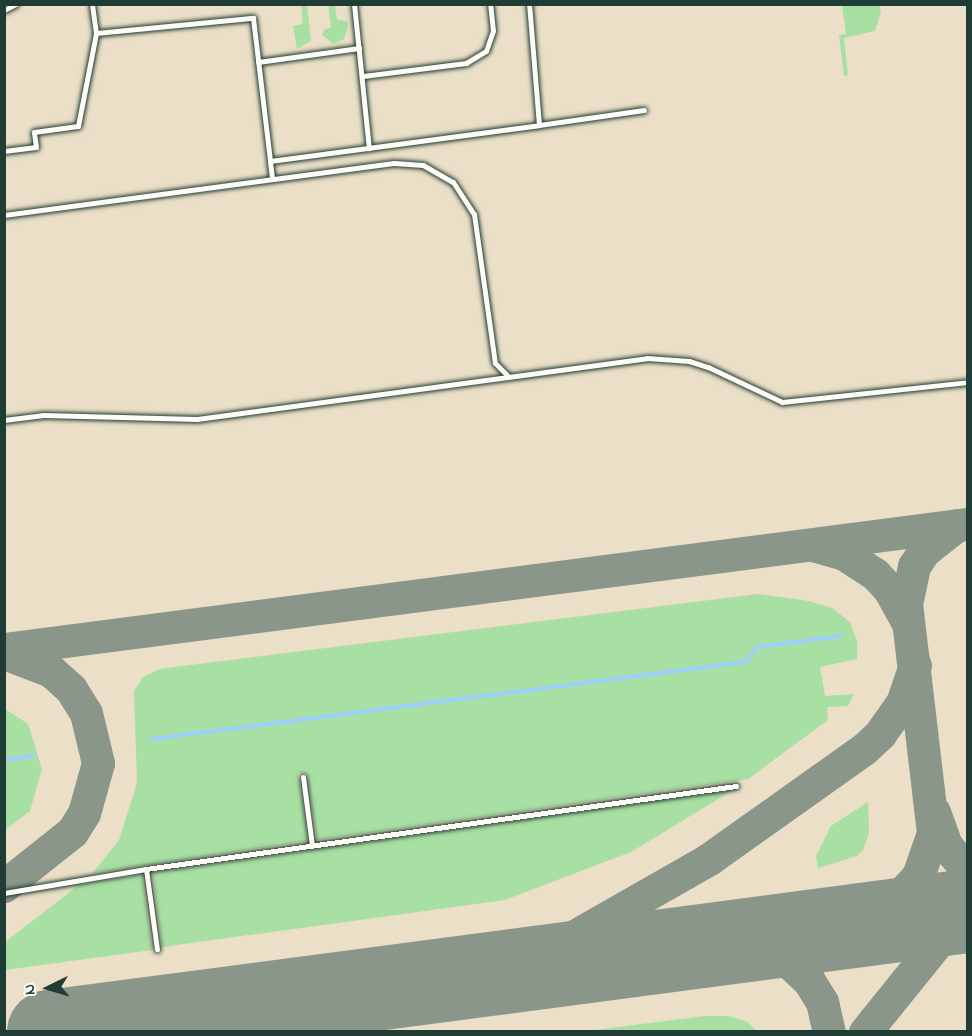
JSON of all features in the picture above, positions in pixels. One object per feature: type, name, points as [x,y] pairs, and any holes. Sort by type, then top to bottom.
[{"type":"lane","points":[[4,10],[16,4]]},
{"type":"lane","points":[[4,151],[36,147],[34,132],[78,126],[96,33],[92,4]]},
{"type":"lane","points":[[354,4],[369,148]]},
{"type":"lane","points":[[363,76],[466,63],[486,51],[493,31],[490,4]]},
{"type":"lane","points":[[529,4],[539,125]]},
{"type":"lane","points":[[96,33],[252,18],[272,178]]},
{"type":"lane","points":[[258,62],[359,48]]},
{"type":"lane","points":[[270,161],[644,110]]},
{"type":"lane","points":[[4,215],[394,163],[423,165],[453,182],[474,214],[495,363],[502,374],[511,377]]},
{"type":"lane","points":[[4,420],[44,415],[197,419],[668,358],[708,367],[766,398],[800,403],[968,382]]},
{"type":"lane","points":[[303,777],[312,845]]},
{"type":"lane","points":[[4,893],[146,869],[736,786]]},
{"type":"lane","points":[[146,869],[157,949]]},
{"type":"shaded area","points":[[5,5],[967,5],[967,1031],[5,1031]]},
{"type":"green space","points":[[301,5],[307,5],[311,41],[297,49],[293,26],[303,24]]},
{"type":"green space","points":[[328,5],[335,5],[337,20],[347,21],[348,26],[344,39],[334,44],[322,35],[324,29],[331,28]]},
{"type":"green space","points":[[842,5],[880,5],[881,12],[875,31],[844,38],[848,75],[844,76],[839,35],[846,34]]},
{"type":"green space","points":[[758,594],[809,601],[832,608],[850,622],[857,641],[857,659],[820,667],[825,696],[854,694],[848,706],[827,707],[828,720],[748,779],[317,840],[307,774],[298,773],[308,841],[93,873],[119,840],[137,783],[134,691],[143,677],[159,669]]},
{"type":"green space","points":[[5,709],[28,724],[42,769],[30,811],[5,830]]},
{"type":"green space","points":[[733,790],[631,852],[505,900],[162,947],[153,873]]},
{"type":"green space","points":[[868,802],[869,833],[863,850],[857,856],[818,868],[816,856],[831,826]]},
{"type":"green space","points":[[142,875],[152,950],[5,970],[5,942],[79,885]]},
{"type":"green space","points":[[705,1016],[729,1016],[748,1022],[756,1031],[586,1031]]},
{"type":"waterway","points":[[152,739],[745,662],[757,647],[840,636]]},
{"type":"waterway","points":[[4,760],[33,756]]},
{"type":"taxiway","points":[[4,649],[968,524]]},
{"type":"taxiway","points":[[873,924],[918,876],[933,833],[906,604],[914,566],[924,551],[957,525]]},
{"type":"taxiway","points":[[816,546],[844,554],[875,574],[889,589],[908,623]]},
{"type":"taxiway","points":[[4,653],[51,671],[71,689],[86,713],[98,763],[84,813],[72,832],[4,886]]},
{"type":"taxiway","points":[[513,971],[709,859],[864,749],[880,734],[902,703],[915,665]]},
{"type":"taxiway","points":[[934,812],[946,845],[968,871]]},
{"type":"taxiway","points":[[865,1032],[936,944],[968,914]]},
{"type":"taxiway","points":[[751,940],[778,952],[809,981],[822,1002],[829,1032]]},
{"type":"runway","points":[[49,1032],[968,911]]}]
